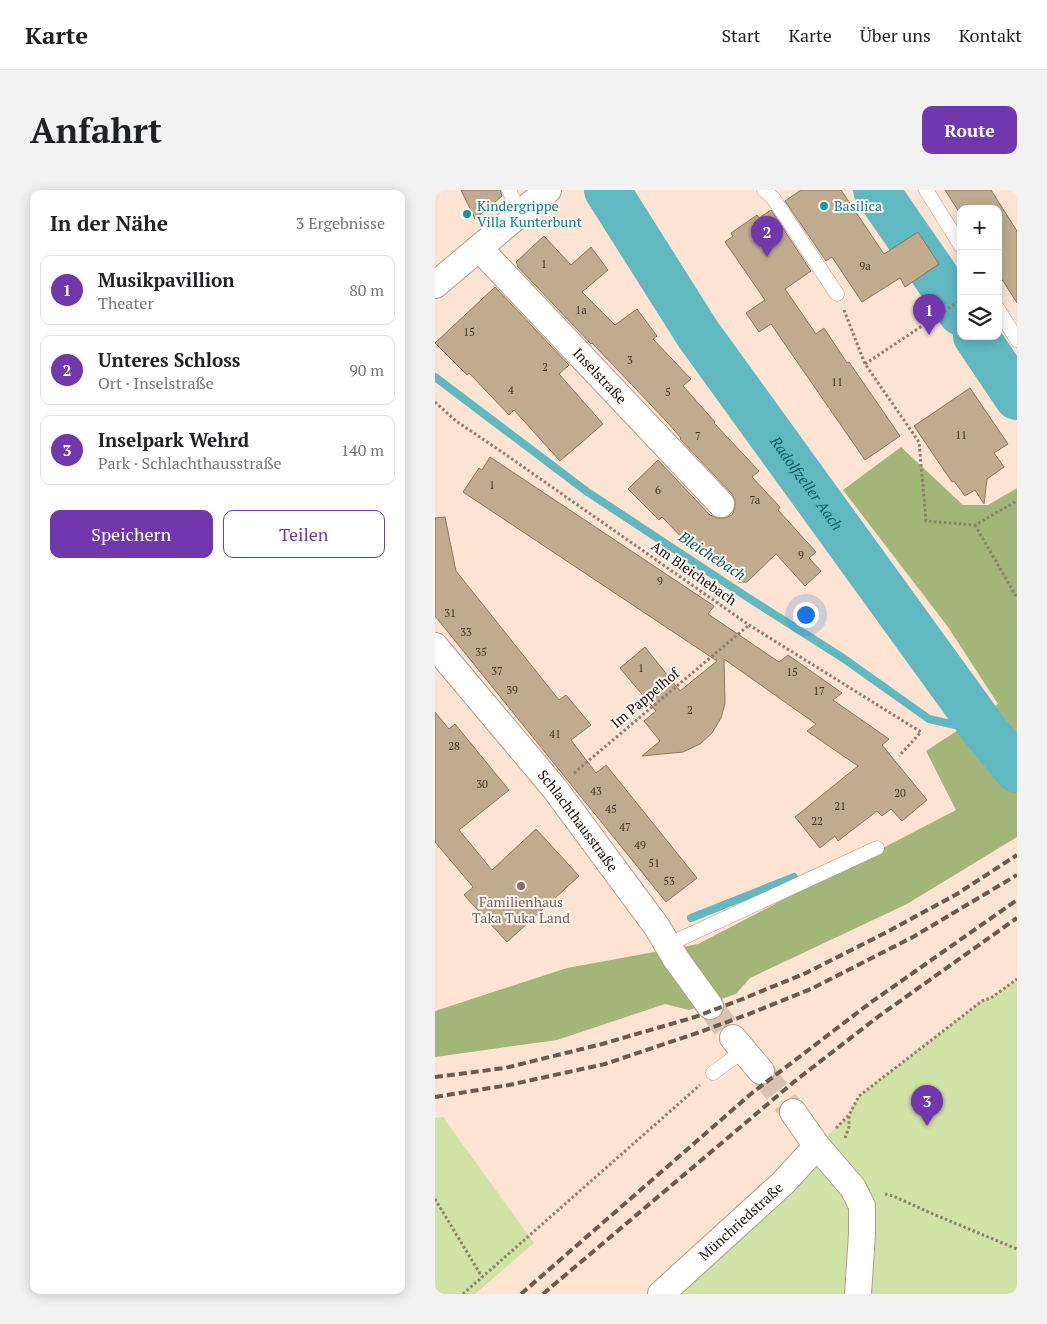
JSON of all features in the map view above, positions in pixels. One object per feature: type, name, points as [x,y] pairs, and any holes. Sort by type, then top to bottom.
[{"type":"street","points":[[435,285],[547,191]]},
{"type":"street","name":"Inselstraße","points":[[479,248],[721,504]]},
{"type":"street","name":"Schlachthausstraße","points":[[435,646],[555,788],[657,927],[675,960],[710,1006]]},
{"type":"street","points":[[738,1045],[761,1071]]},
{"type":"street","points":[[793,1112],[817,1146],[853,1188],[862,1206],[858,1294]]},
{"type":"street","name":"Münchriedstraße","points":[[661,1294],[783,1183],[817,1146]]},
{"type":"lane","points":[[509,190],[520,214]]},
{"type":"lane","points":[[764,190],[773,198],[837,294]]},
{"type":"lane","points":[[926,190],[957,240]]},
{"type":"lane","points":[[1002,316],[1017,340]]},
{"type":"lane","points":[[667,945],[877,848]]},
{"type":"lane","points":[[713,1073],[738,1045]]},
{"type":"path","points":[[837,294],[865,364],[919,442],[926,521],[975,526],[1017,501]]},
{"type":"path","points":[[865,364],[957,303]]},
{"type":"path","name":"Am Bleichebach","points":[[435,402],[456,421],[749,625],[921,732],[899,756]]},
{"type":"path","points":[[975,526],[1017,598]]},
{"type":"path","name":"Im Pappelhof","points":[[555,788],[749,625]]},
{"type":"path","points":[[817,1146],[849,1115],[859,1096],[982,1001],[991,998],[1017,979]]},
{"type":"path","points":[[463,1294],[713,1073]]},
{"type":"path","points":[[853,1188],[893,1196],[1017,1249]]},
{"type":"path","points":[[435,1199],[482,1277]]},
{"type":"green space","points":[[901,447],[963,505],[988,505],[1017,488],[1017,837],[907,904],[750,978],[736,994],[689,1010],[665,1004],[557,1040],[435,1057],[435,1011],[567,968],[698,944],[956,810],[926,751],[998,704],[948,627],[843,490]]},
{"type":"green space","points":[[1017,979],[1017,1294],[661,1294],[849,1115],[859,1096],[982,1001],[991,998]]},
{"type":"green space","points":[[443,1117],[534,1243],[475,1294],[435,1294],[435,1118]]},
{"type":"building","points":[[461,190],[500,190],[502,196],[475,219]]},
{"type":"building","points":[[801,190],[841,190],[884,254],[918,232],[939,264],[905,287],[900,278],[862,302],[832,257],[826,261],[785,201]]},
{"type":"building","points":[[945,190],[991,190],[1001,205],[957,205],[957,209]]},
{"type":"building","points":[[1002,207],[1017,231],[1017,303],[1002,279]]},
{"type":"building","points":[[771,210],[811,271],[785,289],[816,334],[824,328],[900,436],[865,460],[771,324],[759,332],[746,313],[765,300],[725,242],[733,236],[731,233],[757,215],[759,218]]},
{"type":"building","points":[[544,236],[571,265],[591,247],[608,270],[582,292],[615,325],[637,309],[657,336],[653,339],[691,379],[683,386],[714,423],[759,471],[752,477],[780,507],[778,510],[816,552],[809,558],[821,571],[805,586],[776,554],[747,582],[739,582],[711,552],[709,554],[697,542],[691,547],[662,517],[659,520],[628,489],[658,460],[710,515],[717,518],[725,518],[732,515],[735,508],[735,500],[732,494],[635,388],[517,266],[516,262]]},
{"type":"building","points":[[495,287],[569,365],[559,374],[603,424],[560,461],[514,410],[509,415],[469,373],[467,375],[435,343]]},
{"type":"building","points":[[970,388],[1008,444],[994,453],[1004,467],[987,479],[984,504],[975,490],[965,496],[954,481],[952,482],[914,426]]},
{"type":"building","points":[[490,457],[714,606],[708,614],[779,662],[788,655],[842,693],[833,700],[889,739],[882,745],[927,800],[902,821],[891,809],[882,816],[877,811],[838,841],[835,836],[820,848],[795,817],[858,766],[807,731],[816,724],[724,659],[725,703],[721,718],[712,733],[700,744],[683,752],[642,756],[660,741],[644,721],[656,711],[620,668],[645,647],[680,691],[717,661],[463,492],[479,468],[482,470]]},
{"type":"building","points":[[445,517],[456,571],[559,700],[566,695],[591,725],[571,740],[596,773],[606,765],[697,878],[666,902],[435,616],[435,518]]},
{"type":"building","points":[[435,712],[449,729],[455,724],[509,790],[459,830],[492,870],[536,829],[579,876],[507,942],[464,895],[473,887],[435,842]]},
{"type":"waterway","name":"Radolfzeller Aach","points":[[607,190],[698,334],[986,732],[1017,770]]},
{"type":"waterway","name":"Radolfzeller Aach","points":[[876,190],[957,307]]},
{"type":"waterway","name":"Radolfzeller Aach","points":[[979,340],[1017,397]]},
{"type":"waterway","name":"Bleichebach","points":[[435,377],[586,491],[843,658],[929,719],[986,732]]},
{"type":"waterway","points":[[691,918],[794,877]]},
{"type":"tunnel","points":[[710,1006],[733,1038]]},
{"type":"tunnel","points":[[761,1071],[793,1112]]},
{"type":"railway","points":[[435,1077],[505,1068],[602,1044],[695,1017],[740,1000],[806,973],[885,933],[957,894],[1017,855]]},
{"type":"railway","points":[[435,1097],[509,1085],[605,1064],[749,1014],[811,989],[913,937],[1017,875]]},
{"type":"railway","points":[[521,1294],[752,1093],[870,1003],[1017,900]]},
{"type":"railway","points":[[543,1294],[795,1081],[879,1016],[1017,918]]},
{"type":"place","name":"Basilica","points":[[824,206]]},
{"type":"place","name":"Kindergrippe Villa Kunterbunt","points":[[467,214]]},
{"type":"place","name":"Unteres Schloss","points":[[767,257]]},
{"type":"place","name":"Musikpavillion","points":[[929,335]]},
{"type":"place","name":"Familienhaus Taka Tuka Land","points":[[521,886]]},
{"type":"place","name":"Inselpark Wehrd","points":[[927,1126]]}]
